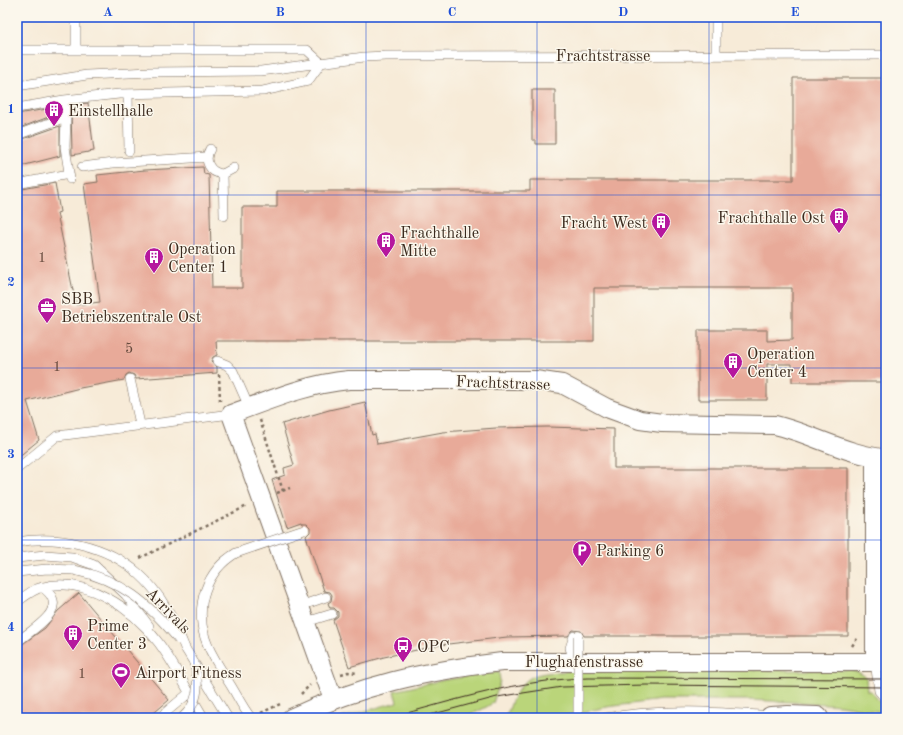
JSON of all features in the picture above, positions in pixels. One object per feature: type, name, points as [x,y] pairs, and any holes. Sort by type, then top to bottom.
[{"type":"main road","points":[[780,717],[817,718]]},
{"type":"street","name":"Frachtstrasse","points":[[231,414],[311,386],[328,382],[349,380],[536,380],[562,384],[607,408],[640,420],[662,423],[775,425],[792,429],[881,458]]},
{"type":"street","points":[[231,414],[333,699]]},
{"type":"street","points":[[880,662],[881,458]]},
{"type":"street","name":"Flughafenstrasse","points":[[291,718],[333,699],[386,682],[452,668],[502,662],[880,662]]},
{"type":"lane","points":[[76,17],[76,50]]},
{"type":"lane","points":[[716,17],[716,55]]},
{"type":"lane","points":[[17,50],[307,50],[321,63],[308,81],[262,91],[128,94],[64,100],[17,108]]},
{"type":"lane","name":"Frachtstrasse","points":[[17,86],[93,75],[150,72],[261,71],[364,57],[410,55],[886,55]]},
{"type":"lane","points":[[128,94],[129,151]]},
{"type":"lane","points":[[17,184],[70,176],[65,147],[66,117],[64,100]]},
{"type":"lane","points":[[17,135],[66,117]]},
{"type":"lane","points":[[82,167],[209,153],[209,167],[218,173],[223,174],[234,168]]},
{"type":"lane","points":[[223,174],[224,216]]},
{"type":"lane","points":[[217,361],[227,365],[233,371],[249,408]]},
{"type":"lane","points":[[130,379],[140,424]]},
{"type":"lane","points":[[17,469],[57,436],[140,424],[231,414]]},
{"type":"lane","points":[[251,718],[212,654],[205,638],[201,610],[205,586],[218,566],[236,553],[304,529],[275,536]]},
{"type":"lane","points":[[17,542],[42,540],[72,543],[102,552],[127,565],[138,573],[157,594],[174,620],[185,648],[228,718]]},
{"type":"lane","points":[[17,558],[45,555],[66,556],[83,560],[94,565],[135,605],[204,718]]},
{"type":"lane","name":"Arrivals","points":[[17,572],[47,569],[74,570],[97,576],[135,595],[154,610],[185,648]]},
{"type":"lane","points":[[17,602],[42,587],[59,585],[76,587],[100,595],[134,617],[159,643]]},
{"type":"lane","points":[[17,642],[48,616],[54,608],[54,600],[50,593],[42,587]]},
{"type":"lane","points":[[303,614],[326,597]]},
{"type":"lane","points":[[303,614],[332,614]]},
{"type":"lane","points":[[574,661],[570,648],[576,636],[578,718]]},
{"type":"lane","points":[[880,662],[879,691],[886,699]]},
{"type":"lane","points":[[182,718],[192,706],[198,693],[198,678],[194,663]]},
{"type":"lane","points":[[159,718],[188,693]]},
{"type":"lane","points":[[606,718],[636,713],[682,710],[780,717]]},
{"type":"path","points":[[219,374],[224,379]]},
{"type":"path","points":[[249,408],[260,420],[283,491]]},
{"type":"path","points":[[138,559],[262,499],[290,488]]},
{"type":"green space","points":[[851,670],[866,677],[867,691],[871,691],[879,701],[886,706],[886,713],[841,705],[812,703],[749,700],[661,700],[607,707],[554,718],[504,718],[517,691],[528,679],[541,674],[568,671]]},
{"type":"green space","points":[[499,672],[500,681],[493,703],[477,712],[459,718],[340,718],[397,702],[394,691],[444,680]]},
{"type":"building","points":[[793,78],[886,78],[886,382],[792,382],[792,364],[767,364],[767,400],[698,400],[698,330],[767,330],[767,341],[792,340],[792,288],[594,288],[594,341],[216,341],[217,355],[213,357],[211,361],[217,367],[217,373],[136,379],[134,375],[129,373],[126,375],[124,380],[80,388],[27,401],[39,440],[17,458],[17,190],[55,183],[60,212],[57,213],[76,305],[100,302],[84,184],[98,182],[97,175],[145,170],[203,167],[204,174],[209,175],[212,288],[242,288],[242,207],[277,207],[277,191],[530,191],[530,180],[793,180]]},
{"type":"building","points":[[532,90],[555,90],[555,144],[536,144],[536,140],[532,140]]},
{"type":"building","points":[[88,103],[94,151],[72,155],[71,105]]},
{"type":"building","points":[[59,107],[59,113],[17,129],[17,114]]},
{"type":"building","points":[[60,126],[60,156],[17,167],[17,141]]},
{"type":"building","name":"Parking 6","points":[[365,402],[372,435],[375,434],[377,444],[443,432],[496,428],[548,427],[614,429],[614,468],[848,468],[848,636],[584,636],[581,631],[573,630],[568,636],[507,637],[440,645],[384,657],[349,667],[333,620],[338,616],[338,612],[334,608],[330,608],[328,603],[331,601],[332,595],[330,592],[324,591],[306,536],[310,532],[310,528],[301,522],[287,527],[272,480],[285,475],[284,468],[294,465],[282,424],[329,410]]},
{"type":"building","name":"Prime Center 3","points":[[79,593],[169,700],[148,718],[17,718],[17,648],[45,628],[58,611]]},
{"type":"tram line","points":[[389,718],[513,686],[563,679],[886,679]]},
{"type":"tram line","points":[[419,718],[497,697],[562,687],[646,685],[886,687]]},
{"type":"place","name":"Einstellhalle","points":[[54,127]]},
{"type":"place","name":"Frachthalle Ost","points":[[839,234]]},
{"type":"place","name":"Fracht West","points":[[661,239]]},
{"type":"place","name":"Frachthalle Mitte","points":[[386,258]]},
{"type":"place","name":"Operation Center 1","points":[[154,274]]},
{"type":"place","name":"SBB Betriebszentrale Ost","points":[[47,324]]},
{"type":"place","name":"Operation Center 4","points":[[733,379]]},
{"type":"place","name":"Parking 6","points":[[582,567]]},
{"type":"place","name":"Prime Center 3","points":[[73,651]]},
{"type":"place","name":"OPC","points":[[403,663]]},
{"type":"place","name":"Airport Fitness","points":[[121,689]]}]
